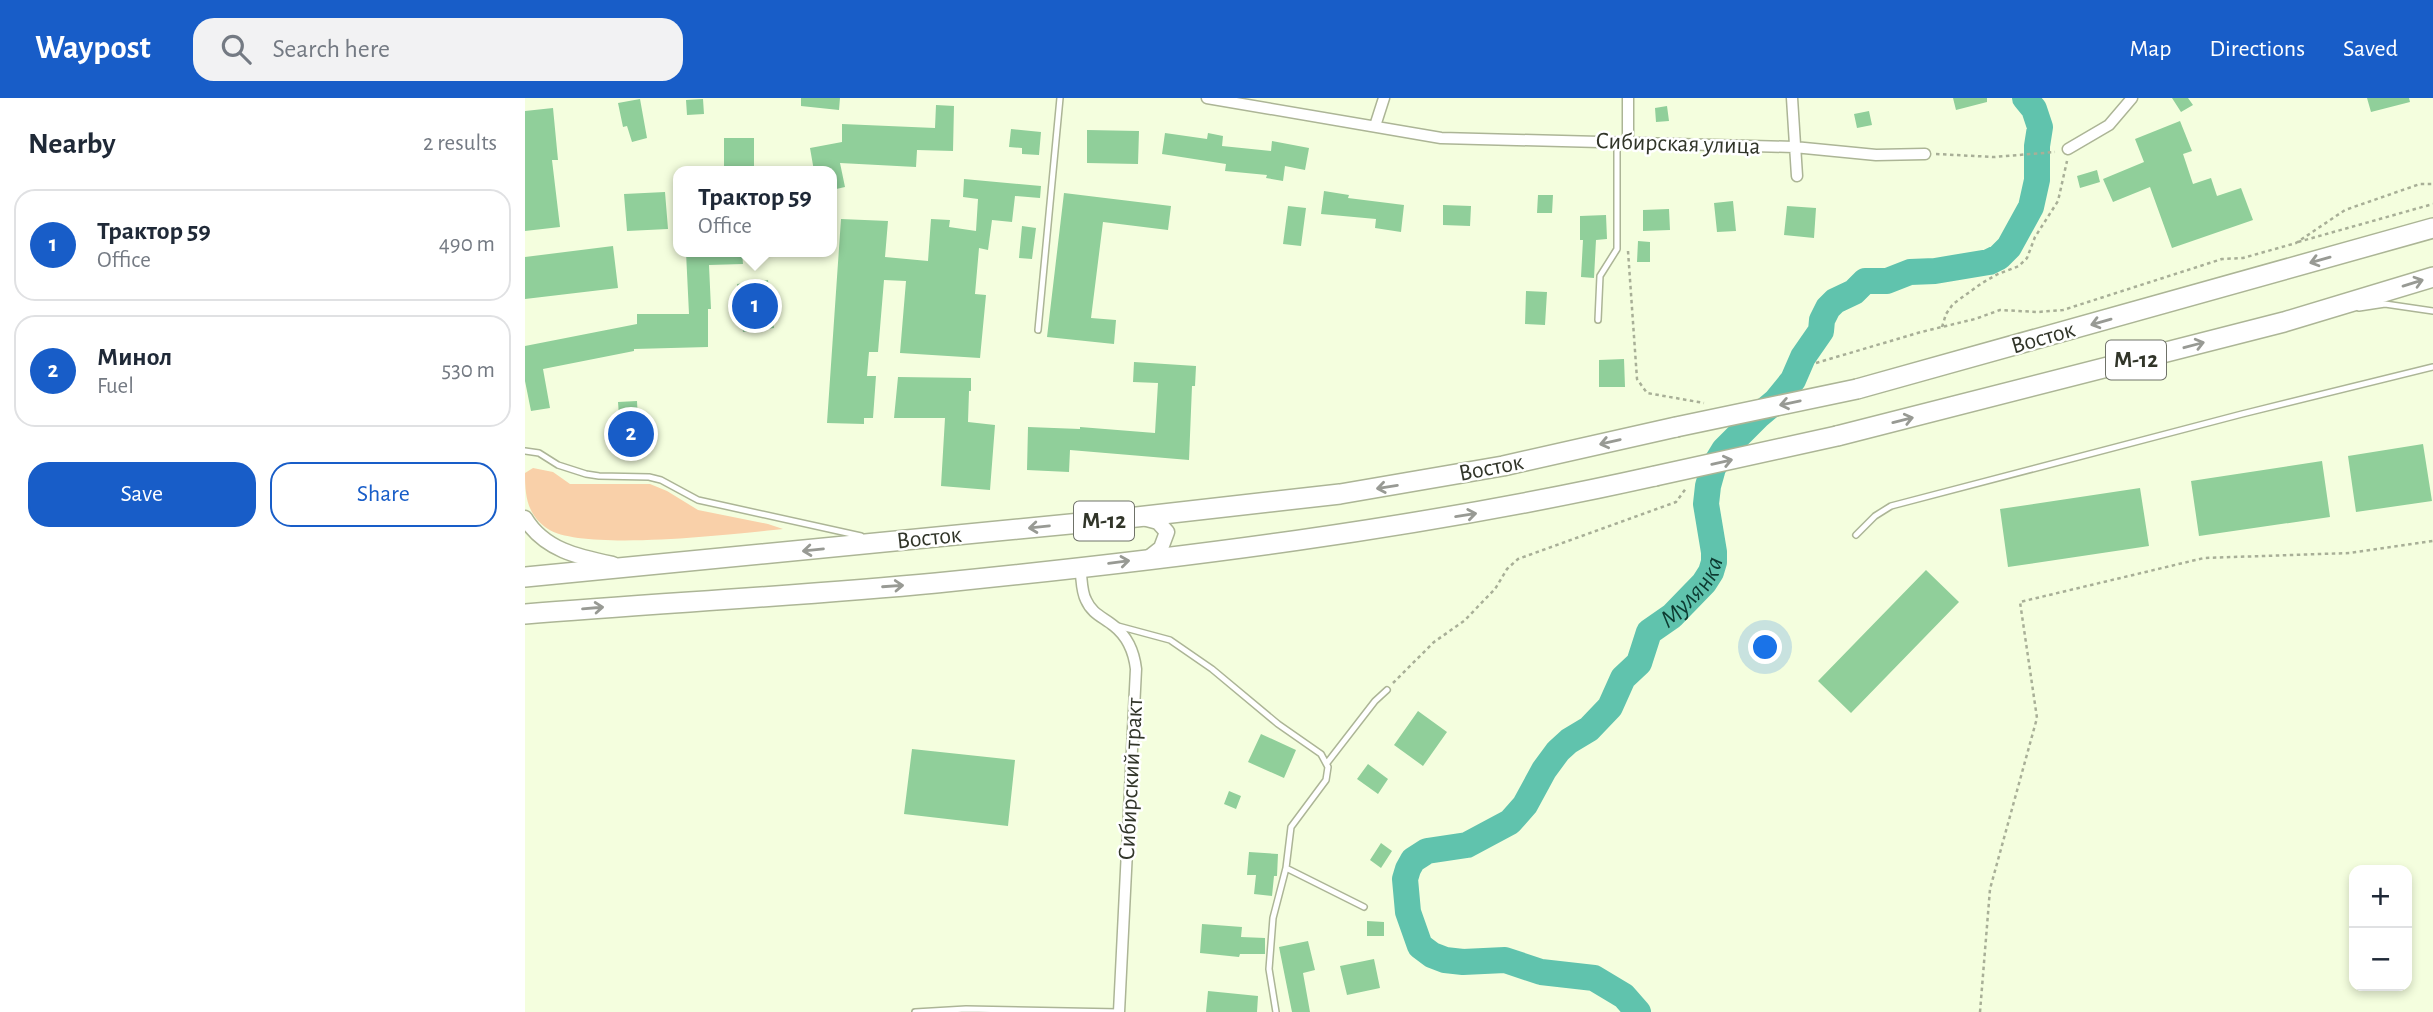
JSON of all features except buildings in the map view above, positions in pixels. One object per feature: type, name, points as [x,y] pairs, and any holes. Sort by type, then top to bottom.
[{"type":"highway","name":"Восток","points":[[525,577],[1136,517],[1385,488],[1503,466],[1857,389],[2433,228]]},
{"type":"highway","name":"Восток","points":[[525,614],[934,583],[1299,540],[1508,508],[1837,436],[2284,322],[2433,277]]},
{"type":"street","name":"Сибирская улица","points":[[1207,98],[1441,138],[1794,147],[1877,155],[1925,154]]},
{"type":"street","points":[[1375,126],[1384,98]]},
{"type":"street","points":[[1622,142],[1628,98]]},
{"type":"street","points":[[1792,98],[1797,176]]},
{"type":"street","points":[[2066,150],[2109,125],[2132,98]]},
{"type":"street","points":[[1136,517],[1158,522],[1167,533],[1161,548],[1147,559]]},
{"type":"street","points":[[525,518],[544,541],[560,550],[632,568]]},
{"type":"street","name":"Сибирский тракт","points":[[1080,567],[1085,599],[1094,612],[1127,639],[1135,655],[1119,1012]]},
{"type":"lane","points":[[1038,330],[1060,98]]},
{"type":"lane","points":[[1598,320],[1600,276],[1617,249],[1622,142]]},
{"type":"lane","points":[[2284,322],[2385,304],[2433,311]]},
{"type":"lane","points":[[1856,535],[1875,516],[1891,506],[2433,367]]},
{"type":"lane","points":[[525,451],[539,453],[558,465],[578,472],[599,476],[649,477],[661,480],[698,500],[888,542]]},
{"type":"lane","points":[[1113,625],[1160,636],[1182,647],[1278,724],[1321,754],[1327,763],[1325,780],[1291,827],[1286,868],[1272,918],[1269,969],[1276,1012]]},
{"type":"lane","points":[[1327,763],[1375,701],[1387,690]]},
{"type":"lane","points":[[1286,868],[1364,907]]},
{"type":"lane","points":[[915,1012],[966,1009],[1119,1012]]},
{"type":"path","points":[[1925,154],[1994,157],[2066,150],[2067,156],[2058,201],[2035,237],[2027,258],[2019,266],[1982,283],[1953,304],[1942,327]]},
{"type":"path","points":[[2296,243],[2345,210],[2420,184],[2433,184]]},
{"type":"path","points":[[1816,362],[2000,310],[2063,310],[2222,259],[2243,258],[2433,204]]},
{"type":"path","points":[[1980,1012],[1990,889],[2037,718],[2020,602],[2204,558],[2350,553],[2433,541]]},
{"type":"shaded area","points":[[533,468],[553,472],[570,484],[650,484],[698,510],[783,529],[661,540],[566,536],[541,524],[531,511],[525,473]]},
{"type":"waterway","name":"Мулянка","points":[[1638,1012],[1624,996],[1594,978],[1541,972],[1505,960],[1463,962],[1432,955],[1420,946],[1408,912],[1405,879],[1408,869],[1413,860],[1427,851],[1467,845],[1510,822],[1525,805],[1558,751],[1589,729],[1610,707],[1623,678],[1639,663],[1649,632],[1672,616],[1704,583],[1714,562],[1706,504],[1713,468],[1724,450],[1776,401],[1793,380],[1803,357],[1821,331],[1822,320],[1828,308],[1835,301],[1854,292],[1865,281],[1887,281],[1910,272],[1935,271],[1989,262],[2009,247],[2031,207],[2037,180],[2040,127],[2034,109],[2025,98]]},
{"type":"place","name":"Трактор 59","points":[[755,306]]},
{"type":"place","name":"Минол","points":[[631,434]]}]
